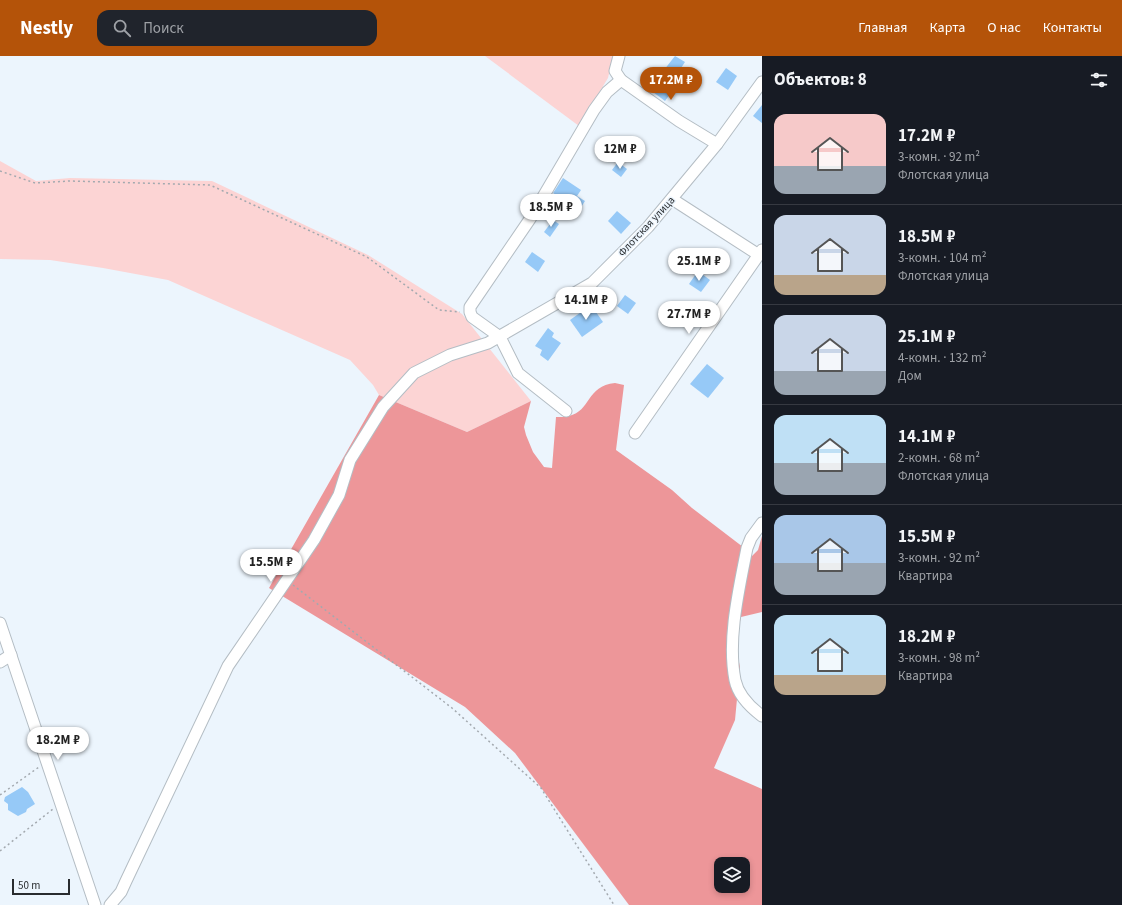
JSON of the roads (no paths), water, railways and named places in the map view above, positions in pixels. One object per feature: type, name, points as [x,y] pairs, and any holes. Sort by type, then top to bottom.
[{"type":"street","points":[[619,56],[615,71],[621,80],[680,121],[717,144]]},
{"type":"street","points":[[566,411],[518,373],[500,337],[472,317],[470,307],[530,219],[594,110],[607,92],[621,80]]},
{"type":"street","name":"Флотская улица","points":[[110,905],[121,892],[228,666],[314,540],[339,495],[350,460],[383,407],[414,373],[450,355],[488,343],[500,337],[592,283],[648,227],[672,199],[717,144],[762,82]]},
{"type":"street","points":[[635,433],[760,253],[672,199]]},
{"type":"street","points":[[762,523],[751,538],[747,548],[732,644],[735,681],[742,698],[762,716]]},
{"type":"street","points":[[0,623],[95,905]]},
{"type":"street","points":[[0,662],[11,655]]}]
